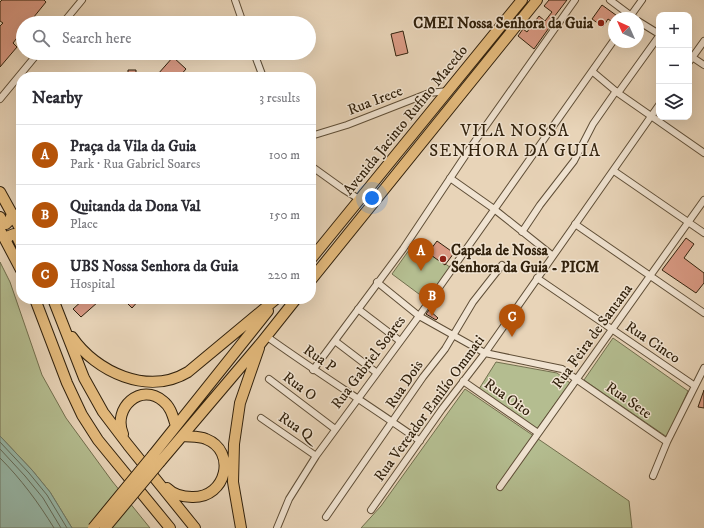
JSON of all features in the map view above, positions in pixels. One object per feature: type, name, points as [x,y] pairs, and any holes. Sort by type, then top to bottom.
[{"type":"main road","name":"Avenida Jacinto Rufino Macedo","points":[[316,253],[522,0]]},
{"type":"main road","name":"Avenida Jacinto Rufino Macedo","points":[[316,273],[537,0]]},
{"type":"main road","points":[[378,196],[401,161],[399,158],[392,160]]},
{"type":"main road","points":[[0,192],[16,221]]},
{"type":"main road","points":[[0,217],[3,223],[8,223],[12,213]]},
{"type":"main road","points":[[330,255],[323,258],[320,256],[331,241],[342,221]]},
{"type":"main road","points":[[0,230],[16,260]]},
{"type":"main road","points":[[6,241],[9,236],[14,234],[16,235]]},
{"type":"main road","points":[[37,304],[67,383],[86,420],[98,440],[170,528]]},
{"type":"main road","points":[[55,304],[84,378],[95,399],[128,445],[195,528]]},
{"type":"main road","points":[[60,317],[79,346],[98,362],[120,375],[136,380],[153,382],[168,381],[180,377],[188,372],[271,304]]},
{"type":"main road","points":[[105,528],[156,458],[176,426],[273,304]]},
{"type":"main road","points":[[93,528],[156,458],[182,436],[292,304]]},
{"type":"main road","points":[[241,528],[233,482],[234,444],[240,403],[263,340]]},
{"type":"main road","points":[[128,445],[120,425],[121,414],[128,403],[138,396],[149,395],[163,400],[170,408],[176,426]]},
{"type":"main road","points":[[158,482],[171,492],[180,496],[196,498],[210,494],[221,481],[224,475],[224,461],[219,448],[204,438],[182,436]]},
{"type":"street","points":[[69,16],[82,0]]},
{"type":"street","points":[[234,0],[240,16]]},
{"type":"street","points":[[313,370],[412,236],[450,178],[575,0]]},
{"type":"street","points":[[610,0],[625,12]]},
{"type":"street","points":[[634,12],[642,0]]},
{"type":"street","points":[[644,25],[656,33]]},
{"type":"street","points":[[522,232],[540,205],[574,161],[593,124],[656,39]]},
{"type":"street","points":[[692,56],[704,41]]},
{"type":"street","name":"Rua Gabriel Soares","points":[[277,528],[289,499],[316,456],[419,316],[609,48]]},
{"type":"street","points":[[692,59],[704,65]]},
{"type":"street","points":[[22,72],[32,60]]},
{"type":"street","points":[[257,60],[261,72]]},
{"type":"street","points":[[593,72],[617,92],[704,153]]},
{"type":"street","points":[[0,99],[16,80]]},
{"type":"street","name":"Rua Irece","points":[[316,134],[347,125],[429,93],[448,91]]},
{"type":"street","name":"Rua Vereador Emilío Ommati","points":[[371,510],[485,353],[656,109]]},
{"type":"street","points":[[316,170],[337,186],[360,199]]},
{"type":"street","points":[[614,171],[704,233]]},
{"type":"street","points":[[450,178],[494,209],[553,256]]},
{"type":"street","name":"Rua Feira de Santana","points":[[500,487],[704,200]]},
{"type":"street","points":[[575,224],[704,313]]},
{"type":"street","name":"Rua Dois","points":[[326,517],[453,335],[473,302],[502,265]]},
{"type":"street","name":"Rua Cinco","points":[[537,278],[695,386]]},
{"type":"street","name":"Rua Sete","points":[[377,282],[419,316],[485,353],[562,369],[667,442]]},
{"type":"street","points":[[358,309],[400,341]]},
{"type":"street","name":"Rua P","points":[[263,340],[358,398],[420,441]]},
{"type":"street","points":[[335,341],[377,373]]},
{"type":"street","points":[[653,476],[667,442],[704,368]]},
{"type":"street","name":"Rua O","points":[[269,379],[335,429]]},
{"type":"street","name":"Rua Oito","points":[[464,382],[538,433]]},
{"type":"street","name":"Rua Q","points":[[261,418],[316,456]]},
{"type":"shaded area","points":[[414,243],[420,252],[432,254],[451,268],[427,300],[392,274]]},
{"type":"shaded area","points":[[0,262],[10,282],[16,299],[16,304],[18,304],[42,375],[66,418],[112,481],[150,528],[72,528],[50,492],[32,470],[0,436]]},
{"type":"shaded area","points":[[613,338],[688,391],[667,437],[584,380]]},
{"type":"shaded area","points":[[496,362],[557,373],[570,383],[537,429],[479,389]]},
{"type":"shaded area","points":[[465,389],[629,501],[632,528],[361,528],[381,506]]},
{"type":"water","points":[[0,436],[32,470],[50,492],[72,528],[0,528]]},
{"type":"building","points":[[2,0],[44,0],[46,2],[35,16],[16,16],[16,39],[13,43],[16,48],[0,67],[0,26],[3,23],[0,21],[0,2]]},
{"type":"building","points":[[549,0],[567,0],[554,17],[556,18],[534,49],[518,36],[523,29],[527,32],[539,16],[545,21],[552,12],[544,6]]},
{"type":"building","name":"CMEI Nossa Senhora da Guia","points":[[602,5],[612,12],[608,12],[608,19],[603,27],[592,19]]},
{"type":"building","points":[[403,31],[408,53],[396,56],[391,34]]},
{"type":"building","points":[[170,60],[176,60],[186,69],[183,72],[160,72]]},
{"type":"building","points":[[128,70],[136,70],[136,72],[128,72]]},
{"type":"building","points":[[686,238],[694,244],[684,258],[704,273],[704,283],[696,293],[662,270]]},
{"type":"building","name":"Capela de Nossa Senhora da Guia - PICM","points":[[437,241],[454,253],[445,265],[428,253]]},
{"type":"building","points":[[78,304],[96,304],[81,317],[73,309]]},
{"type":"building","points":[[128,304],[136,304],[132,308]]},
{"type":"building","points":[[429,310],[438,318],[436,320],[426,314]]},
{"type":"building","points":[[704,390],[704,408],[698,407]]},
{"type":"place","name":"CMEI Nossa Senhora da Guia","points":[[601,23]]},
{"type":"place","name":"Capela de Nossa Senhora da Guia - PICM","points":[[443,259]]},
{"type":"place","name":"Praça da Vila da Guia","points":[[421,271]]},
{"type":"place","name":"Quitanda da Dona Val","points":[[432,316]]},
{"type":"place","name":"UBS Nossa Senhora da Guia","points":[[512,337]]},
{"type":"district","name":"VILA NOSSA SENHORA DA GUIA","points":[[515,140]]}]
